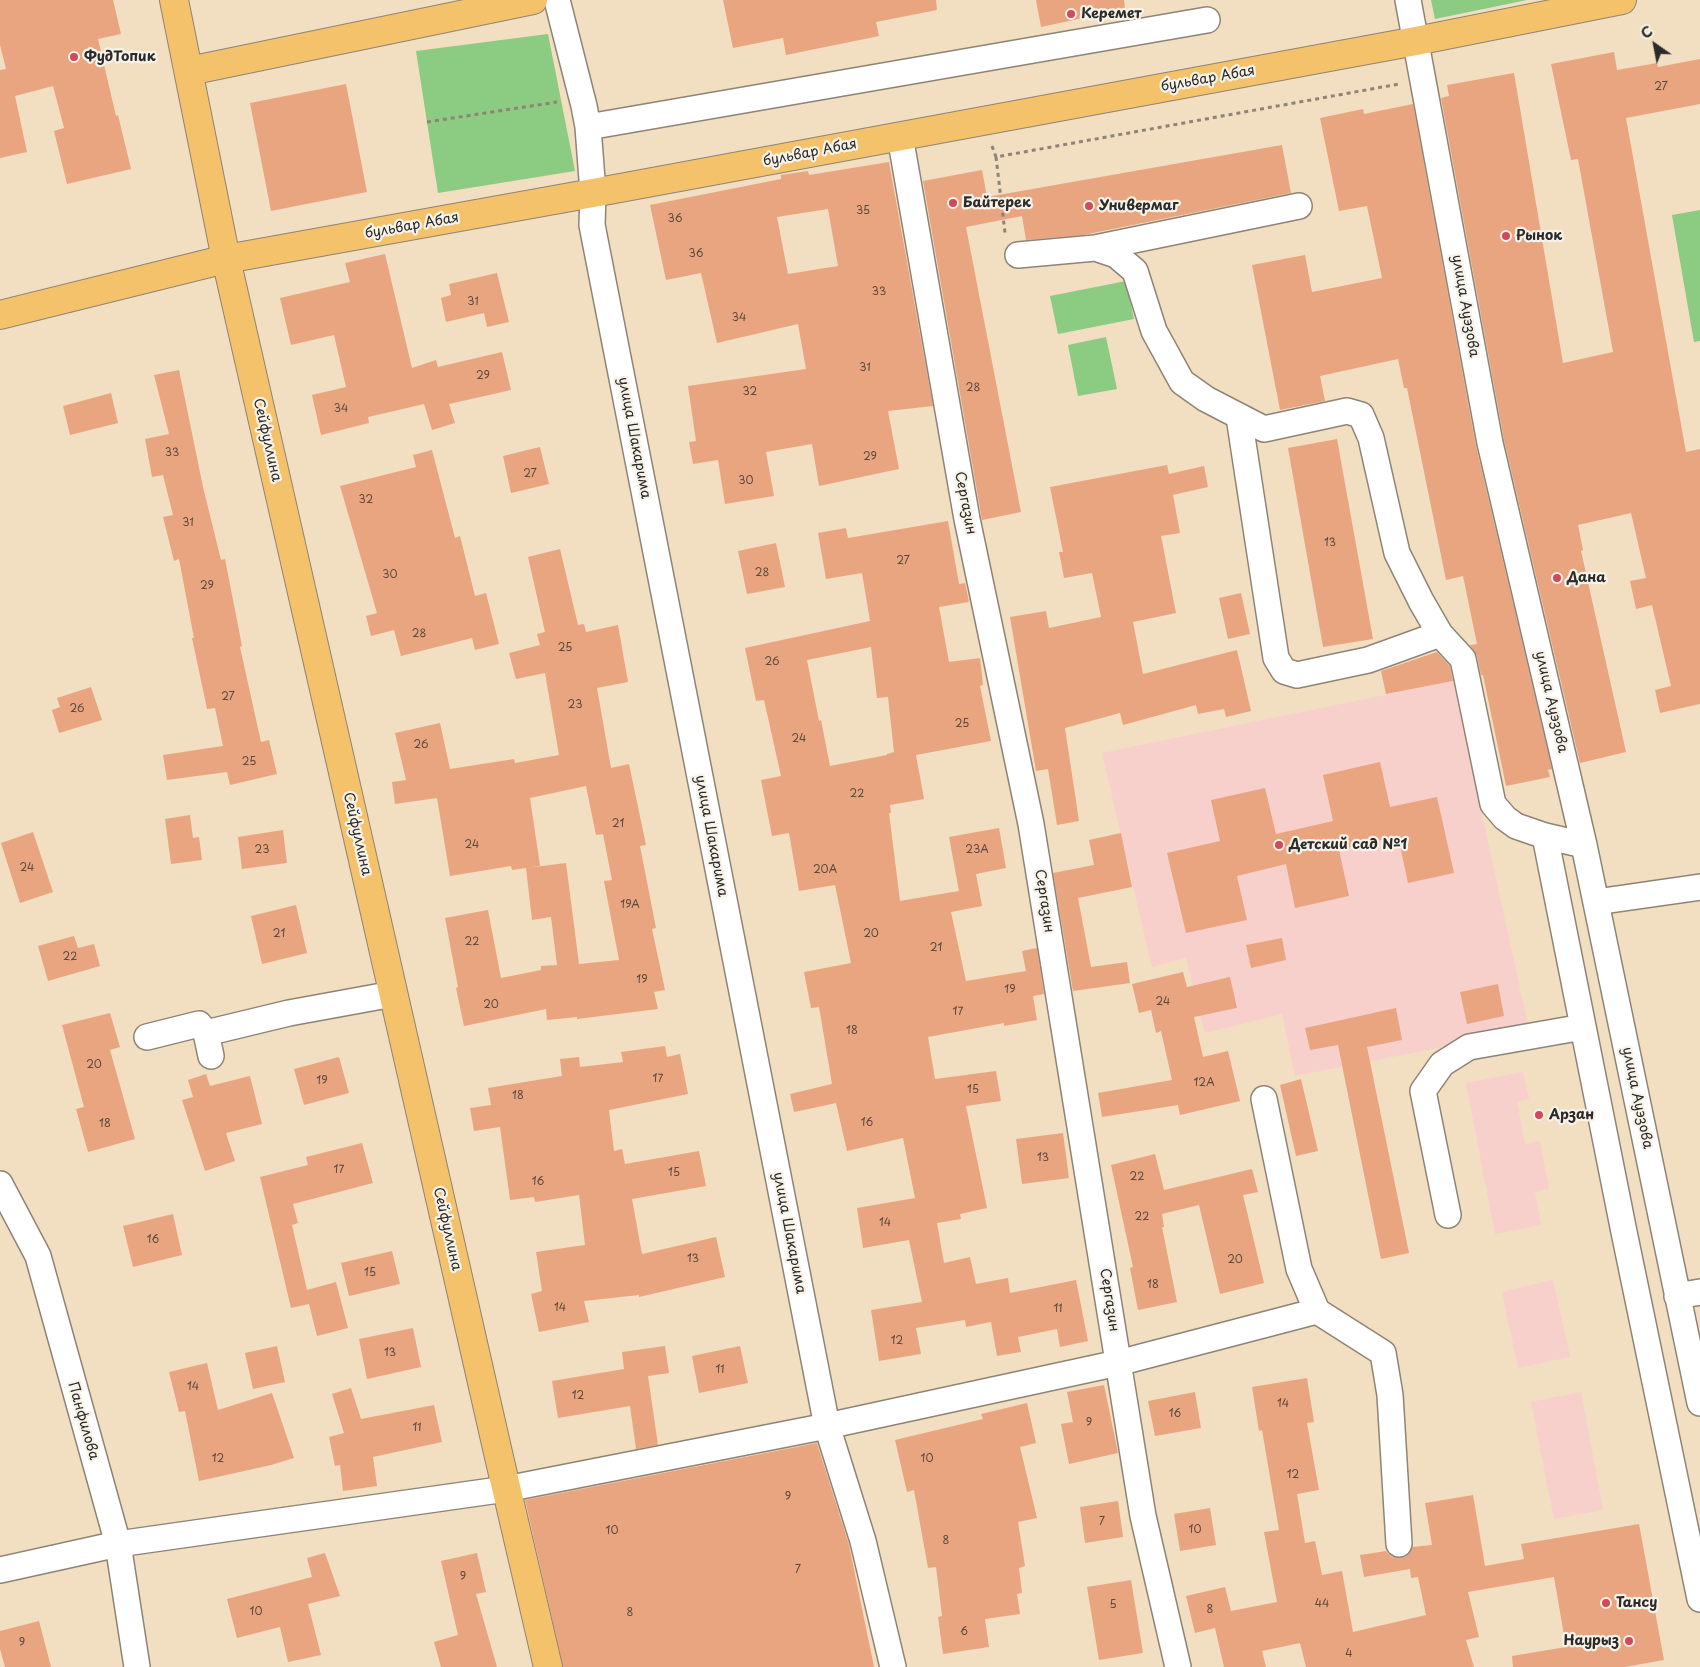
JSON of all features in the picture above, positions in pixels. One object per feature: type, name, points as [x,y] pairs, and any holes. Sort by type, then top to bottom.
[{"type":"main road","name":"Сейфуллина","points":[[174,0],[226,259],[548,1667]]},
{"type":"main road","points":[[189,71],[533,0]]},
{"type":"main road","name":"бульвар Абая","points":[[0,315],[226,259],[1416,41],[1622,0]]},
{"type":"street","name":"улица Шакарима","points":[[557,0],[586,116],[593,193],[592,225],[826,1426],[863,1541],[893,1667]]},
{"type":"street","name":"улица Ауэзова","points":[[1408,0],[1490,443],[1689,1294],[1700,1403]]},
{"type":"street","points":[[586,116],[1207,20]]},
{"type":"street","name":"Сергазин","points":[[900,136],[968,519],[1031,824],[1095,1210],[1143,1516],[1178,1667]]},
{"type":"street","points":[[1018,255],[1095,248],[1299,206]]},
{"type":"street","points":[[1095,248],[1116,255],[1135,271],[1154,331],[1182,382],[1206,399],[1264,430],[1347,411],[1361,415],[1372,438],[1397,553],[1440,634],[1463,659],[1493,804],[1505,818],[1516,826],[1545,836],[1584,845]]},
{"type":"street","points":[[1239,417],[1276,658],[1284,671],[1298,675],[1368,660],[1440,634]]},
{"type":"street","points":[[1545,836],[1700,1599]]},
{"type":"street","points":[[1596,902],[1700,887]]},
{"type":"street","points":[[147,1037],[198,1024],[209,1045],[288,1013],[393,994]]},
{"type":"street","points":[[1448,1215],[1423,1091],[1442,1064],[1470,1047],[1583,1026]]},
{"type":"street","points":[[1264,1099],[1299,1270],[1317,1311],[1383,1353],[1390,1395],[1399,1544]]},
{"type":"street","name":"Панфилова","points":[[0,1184],[38,1256],[118,1544],[137,1667]]},
{"type":"street","points":[[0,1570],[118,1544],[506,1489],[826,1426],[1118,1362],[1317,1311]]},
{"type":"path","points":[[996,157],[1423,80]]},
{"type":"path","points":[[427,122],[561,101],[586,116]]},
{"type":"path","points":[[990,142],[996,157],[1008,256],[1018,255]]},
{"type":"shaded area","points":[[1453,681],[1529,1030],[1295,1076],[1282,1014],[1205,1033],[1186,958],[1152,967],[1102,753]]},
{"type":"shaded area","points":[[1523,1072],[1529,1099],[1517,1102],[1525,1144],[1540,1141],[1549,1189],[1535,1192],[1541,1225],[1495,1234],[1466,1083]]},
{"type":"shaded area","points":[[1553,1280],[1570,1357],[1518,1368],[1502,1292]]},
{"type":"shaded area","points":[[1581,1392],[1603,1510],[1554,1519],[1531,1402]]},
{"type":"green space","points":[[1431,0],[1527,0],[1435,19]]},
{"type":"green space","points":[[548,34],[575,171],[438,193],[416,51]]},
{"type":"green space","points":[[1700,210],[1700,341],[1694,342],[1672,215]]},
{"type":"green space","points":[[1126,281],[1134,319],[1058,334],[1050,296]]},
{"type":"green space","points":[[1106,337],[1117,389],[1078,396],[1068,345]]},
{"type":"building","points":[[0,0],[113,0],[121,34],[98,39],[131,169],[67,184],[54,131],[64,128],[53,86],[15,96],[27,152],[0,158],[0,70],[6,69],[0,45]]},
{"type":"building","points":[[723,0],[936,0],[937,10],[876,22],[879,36],[786,55],[783,38],[733,48]]},
{"type":"building","name":"Керемет","points":[[1036,0],[1124,0],[1125,9],[1041,27]]},
{"type":"building","points":[[1614,52],[1617,70],[1657,63],[1658,67],[1700,59],[1700,104],[1626,118],[1686,452],[1700,449],[1700,704],[1660,713],[1655,690],[1671,686],[1652,605],[1636,609],[1630,581],[1646,578],[1631,513],[1578,525],[1583,550],[1581,551],[1626,752],[1580,763],[1504,440],[1441,98],[1449,96],[1447,85],[1514,73],[1563,363],[1613,352],[1578,159],[1571,160],[1551,64]]},
{"type":"building","points":[[346,84],[367,192],[271,211],[250,103]]},
{"type":"building","points":[[1413,104],[1476,446],[1552,769],[1548,770],[1550,777],[1506,786],[1483,675],[1481,675],[1477,656],[1470,645],[1477,644],[1463,576],[1446,580],[1407,388],[1404,388],[1398,359],[1320,376],[1325,401],[1280,410],[1252,265],[1305,255],[1312,292],[1382,278],[1367,206],[1339,211],[1320,118],[1363,109],[1364,114]]},
{"type":"building","points":[[1282,145],[1291,193],[1083,235],[1026,240],[1022,216],[966,227],[1021,512],[982,520],[923,181],[982,170],[987,197]]},
{"type":"building","points":[[889,162],[933,406],[888,411],[899,469],[819,486],[812,444],[766,452],[774,496],[725,504],[718,460],[693,464],[689,442],[696,441],[688,386],[806,369],[798,324],[717,343],[701,273],[666,280],[650,205],[781,179],[781,175],[808,171],[809,175]],"holes":[[[828,209],[838,266],[788,274],[777,217]]]},
{"type":"building","points":[[385,254],[412,368],[436,360],[438,367],[502,352],[511,390],[449,404],[455,423],[432,430],[424,404],[368,417],[369,423],[321,435],[312,395],[346,387],[334,335],[291,345],[280,298],[350,282],[345,263]]},
{"type":"building","points":[[497,273],[509,322],[487,327],[484,313],[446,322],[441,298],[451,295],[449,284]]},
{"type":"building","points":[[179,370],[203,487],[221,560],[225,559],[242,646],[240,647],[261,742],[269,740],[277,774],[230,785],[227,772],[167,780],[163,755],[223,746],[215,708],[207,709],[192,638],[194,638],[179,559],[174,561],[163,517],[173,515],[163,475],[152,477],[145,439],[169,434],[154,375]]},
{"type":"building","points":[[111,393],[118,423],[70,435],[63,406]]},
{"type":"building","points":[[1337,439],[1373,639],[1323,647],[1288,448]]},
{"type":"building","points":[[540,447],[549,484],[511,493],[503,456]]},
{"type":"building","points":[[432,450],[455,538],[460,536],[475,596],[486,593],[499,644],[475,650],[472,638],[401,656],[394,630],[371,636],[366,616],[377,613],[340,486],[416,467],[413,455]]},
{"type":"building","points":[[1167,465],[1169,474],[1204,466],[1208,487],[1173,495],[1180,533],[1161,536],[1176,613],[1133,622],[1143,674],[1237,650],[1251,711],[1226,717],[1224,709],[1198,714],[1196,705],[1123,725],[1120,713],[1065,728],[1079,821],[1057,825],[1048,769],[1036,771],[1010,617],[1046,611],[1049,628],[1101,617],[1092,573],[1064,578],[1059,552],[1063,552],[1050,487]]},
{"type":"building","points":[[948,521],[959,584],[965,583],[969,602],[939,607],[949,662],[980,658],[983,685],[980,686],[991,741],[916,755],[924,799],[890,805],[891,813],[889,813],[900,901],[959,891],[949,837],[999,828],[1006,868],[976,874],[982,906],[951,912],[966,981],[1026,971],[1022,951],[1037,948],[1044,994],[1033,996],[1037,1020],[1004,1026],[1004,1023],[928,1037],[935,1079],[996,1071],[1001,1101],[966,1106],[987,1208],[960,1214],[961,1219],[937,1223],[944,1263],[970,1257],[976,1284],[1008,1278],[1010,1293],[1076,1280],[1088,1341],[1060,1347],[1057,1329],[1018,1337],[1021,1352],[997,1356],[991,1322],[966,1327],[965,1320],[916,1328],[921,1354],[879,1361],[871,1310],[922,1302],[909,1240],[863,1248],[857,1208],[915,1198],[903,1138],[847,1151],[836,1103],[794,1112],[790,1094],[832,1084],[819,1007],[811,1008],[804,972],[851,963],[835,885],[799,891],[789,833],[772,836],[761,780],[781,776],[764,700],[756,701],[745,648],[870,621],[862,573],[826,579],[818,533],[846,528],[848,538]],"holes":[[[871,647],[877,698],[888,697],[894,752],[830,766],[807,660]]]},
{"type":"building","points":[[776,543],[785,587],[747,594],[738,551]]},
{"type":"building","points":[[560,549],[578,625],[584,624],[586,632],[618,625],[628,682],[597,688],[611,768],[629,764],[646,845],[640,846],[656,928],[652,929],[665,990],[654,992],[658,1009],[577,1019],[577,1017],[547,1020],[546,1009],[464,1026],[445,918],[488,910],[501,978],[541,970],[541,966],[557,965],[551,917],[532,920],[526,868],[512,870],[511,866],[450,876],[437,798],[395,804],[392,782],[406,780],[395,733],[440,723],[450,769],[514,759],[515,763],[559,755],[545,673],[516,679],[509,653],[540,645],[537,634],[545,632],[528,557]],"holes":[[[586,786],[596,835],[603,834],[612,880],[604,881],[619,960],[579,964],[566,863],[526,868],[540,866],[530,798]]]},
{"type":"building","points":[[1241,593],[1250,634],[1228,639],[1219,598]]},
{"type":"building","points":[[1437,652],[1450,666],[1453,681],[1386,694],[1381,671]]},
{"type":"building","points":[[91,687],[102,720],[59,733],[52,710],[60,707],[57,698]]},
{"type":"building","name":"Детский сад №1","points":[[1380,762],[1390,807],[1437,797],[1454,873],[1408,883],[1398,836],[1339,850],[1349,896],[1295,908],[1286,864],[1237,876],[1247,920],[1186,933],[1167,853],[1220,841],[1211,800],[1265,788],[1276,834],[1333,821],[1323,775]]},
{"type":"building","points":[[190,815],[193,838],[199,837],[202,860],[171,864],[165,819]]},
{"type":"building","points":[[283,830],[287,863],[242,869],[238,837]]},
{"type":"building","points":[[33,832],[53,892],[20,903],[1,843]]},
{"type":"building","points":[[1121,833],[1132,887],[1078,898],[1091,967],[1127,962],[1130,983],[1073,991],[1053,873],[1094,865],[1089,840]]},
{"type":"building","points":[[296,905],[307,953],[262,964],[251,916]]},
{"type":"building","points":[[74,936],[78,948],[94,944],[100,966],[48,981],[38,946]]},
{"type":"building","points":[[1282,938],[1286,960],[1251,968],[1246,945]]},
{"type":"building","points":[[1183,972],[1187,987],[1230,977],[1237,1008],[1194,1017],[1203,1057],[1228,1051],[1240,1101],[1180,1115],[1178,1105],[1102,1117],[1098,1093],[1172,1080],[1161,1031],[1156,1033],[1151,1010],[1139,1013],[1132,984]]},
{"type":"building","points":[[1498,984],[1504,1016],[1467,1024],[1460,992]]},
{"type":"building","points":[[1396,1008],[1402,1040],[1367,1047],[1409,1253],[1381,1259],[1338,1045],[1310,1050],[1305,1028]]},
{"type":"building","points":[[110,1013],[120,1047],[110,1050],[135,1139],[88,1152],[76,1109],[84,1107],[62,1025]]},
{"type":"building","points":[[665,1046],[667,1057],[680,1054],[688,1094],[609,1110],[614,1151],[622,1149],[625,1164],[699,1151],[706,1186],[632,1199],[642,1254],[716,1237],[725,1277],[639,1297],[639,1295],[584,1301],[589,1322],[539,1332],[531,1294],[542,1291],[536,1252],[585,1245],[579,1195],[535,1202],[534,1197],[510,1200],[500,1127],[474,1131],[470,1108],[491,1105],[488,1088],[562,1076],[560,1059],[579,1057],[580,1067],[623,1062],[621,1052]]},
{"type":"building","points":[[339,1057],[349,1093],[304,1105],[294,1069]]},
{"type":"building","points":[[206,1074],[210,1086],[250,1076],[262,1124],[226,1133],[235,1161],[205,1171],[182,1100],[193,1097],[188,1080]]},
{"type":"building","points":[[1301,1079],[1318,1151],[1296,1156],[1280,1085]]},
{"type":"building","points":[[1063,1133],[1069,1178],[1022,1184],[1016,1139]]},
{"type":"building","points":[[362,1143],[373,1183],[293,1204],[298,1223],[292,1225],[307,1290],[336,1282],[348,1328],[317,1336],[309,1304],[291,1308],[260,1177],[308,1165],[306,1157]]},
{"type":"building","points":[[1155,1154],[1164,1190],[1252,1169],[1258,1192],[1243,1195],[1264,1283],[1220,1294],[1199,1205],[1162,1214],[1164,1227],[1162,1227],[1177,1302],[1138,1310],[1130,1268],[1133,1267],[1111,1165]]},
{"type":"building","points":[[173,1214],[182,1255],[133,1267],[123,1226]]},
{"type":"building","points":[[392,1251],[400,1284],[349,1296],[341,1263]]},
{"type":"building","points":[[413,1328],[421,1367],[367,1379],[359,1339]]},
{"type":"building","points":[[277,1346],[285,1382],[253,1389],[245,1353]]},
{"type":"building","points":[[665,1346],[669,1373],[648,1376],[658,1445],[636,1449],[630,1406],[558,1418],[552,1381],[624,1369],[622,1352]]},
{"type":"building","points":[[740,1346],[748,1383],[699,1393],[692,1356]]},
{"type":"building","points":[[207,1363],[218,1410],[272,1393],[294,1458],[199,1481],[185,1411],[179,1412],[169,1372]]},
{"type":"building","points":[[1307,1378],[1314,1422],[1307,1423],[1319,1490],[1297,1494],[1305,1543],[1315,1541],[1322,1575],[1342,1571],[1353,1632],[1426,1615],[1418,1577],[1411,1578],[1410,1569],[1364,1577],[1360,1555],[1386,1551],[1392,1557],[1400,1558],[1407,1556],[1413,1547],[1432,1545],[1425,1503],[1473,1495],[1485,1566],[1524,1559],[1521,1544],[1639,1524],[1664,1660],[1625,1667],[1513,1667],[1512,1656],[1566,1647],[1554,1577],[1468,1592],[1479,1637],[1466,1640],[1474,1667],[1306,1667],[1300,1643],[1262,1651],[1266,1667],[1224,1667],[1215,1628],[1195,1633],[1186,1596],[1225,1587],[1231,1611],[1277,1602],[1264,1532],[1279,1530],[1262,1430],[1259,1431],[1252,1387]]},
{"type":"building","points":[[1104,1385],[1118,1453],[1069,1464],[1061,1424],[1073,1422],[1067,1392]]},
{"type":"building","points":[[351,1388],[361,1419],[434,1405],[442,1442],[373,1457],[377,1486],[343,1491],[340,1465],[335,1466],[329,1437],[344,1433],[332,1394]]},
{"type":"building","points":[[1195,1392],[1201,1428],[1155,1436],[1148,1401]]},
{"type":"building","points":[[1027,1403],[1036,1443],[1020,1447],[1037,1518],[1018,1522],[1025,1566],[1019,1568],[1022,1593],[1017,1594],[1020,1614],[985,1619],[989,1647],[943,1654],[938,1617],[942,1616],[936,1567],[928,1568],[914,1490],[907,1492],[895,1440],[983,1419],[981,1414]]},
{"type":"building","points":[[817,1443],[849,1545],[874,1667],[563,1667],[525,1500]]},
{"type":"building","points":[[1118,1501],[1123,1537],[1085,1543],[1080,1507]]},
{"type":"building","points":[[1210,1508],[1216,1545],[1180,1551],[1174,1514]]},
{"type":"building","points":[[325,1553],[340,1596],[308,1604],[321,1655],[288,1662],[280,1627],[237,1638],[227,1599],[312,1577],[307,1558]]},
{"type":"building","points":[[477,1553],[486,1592],[476,1594],[497,1667],[441,1667],[434,1642],[458,1635],[441,1561]]},
{"type":"building","points":[[1131,1580],[1143,1653],[1099,1660],[1087,1587]]},
{"type":"building","points":[[39,1621],[51,1667],[5,1667],[0,1649],[0,1631]]},
{"type":"place","name":"Керемет","points":[[1071,14]]},
{"type":"place","name":"ФудТопик","points":[[74,57]]},
{"type":"place","name":"Байтерек","points":[[953,203]]},
{"type":"place","name":"Универмаг","points":[[1089,206]]},
{"type":"place","name":"Рынок","points":[[1506,236]]},
{"type":"place","name":"Дана","points":[[1557,578]]},
{"type":"place","name":"Детский сад №1","points":[[1279,845]]},
{"type":"place","name":"Арзан","points":[[1539,1115]]},
{"type":"place","name":"Тансу","points":[[1606,1603]]},
{"type":"place","name":"Наурыз","points":[[1629,1641]]}]
